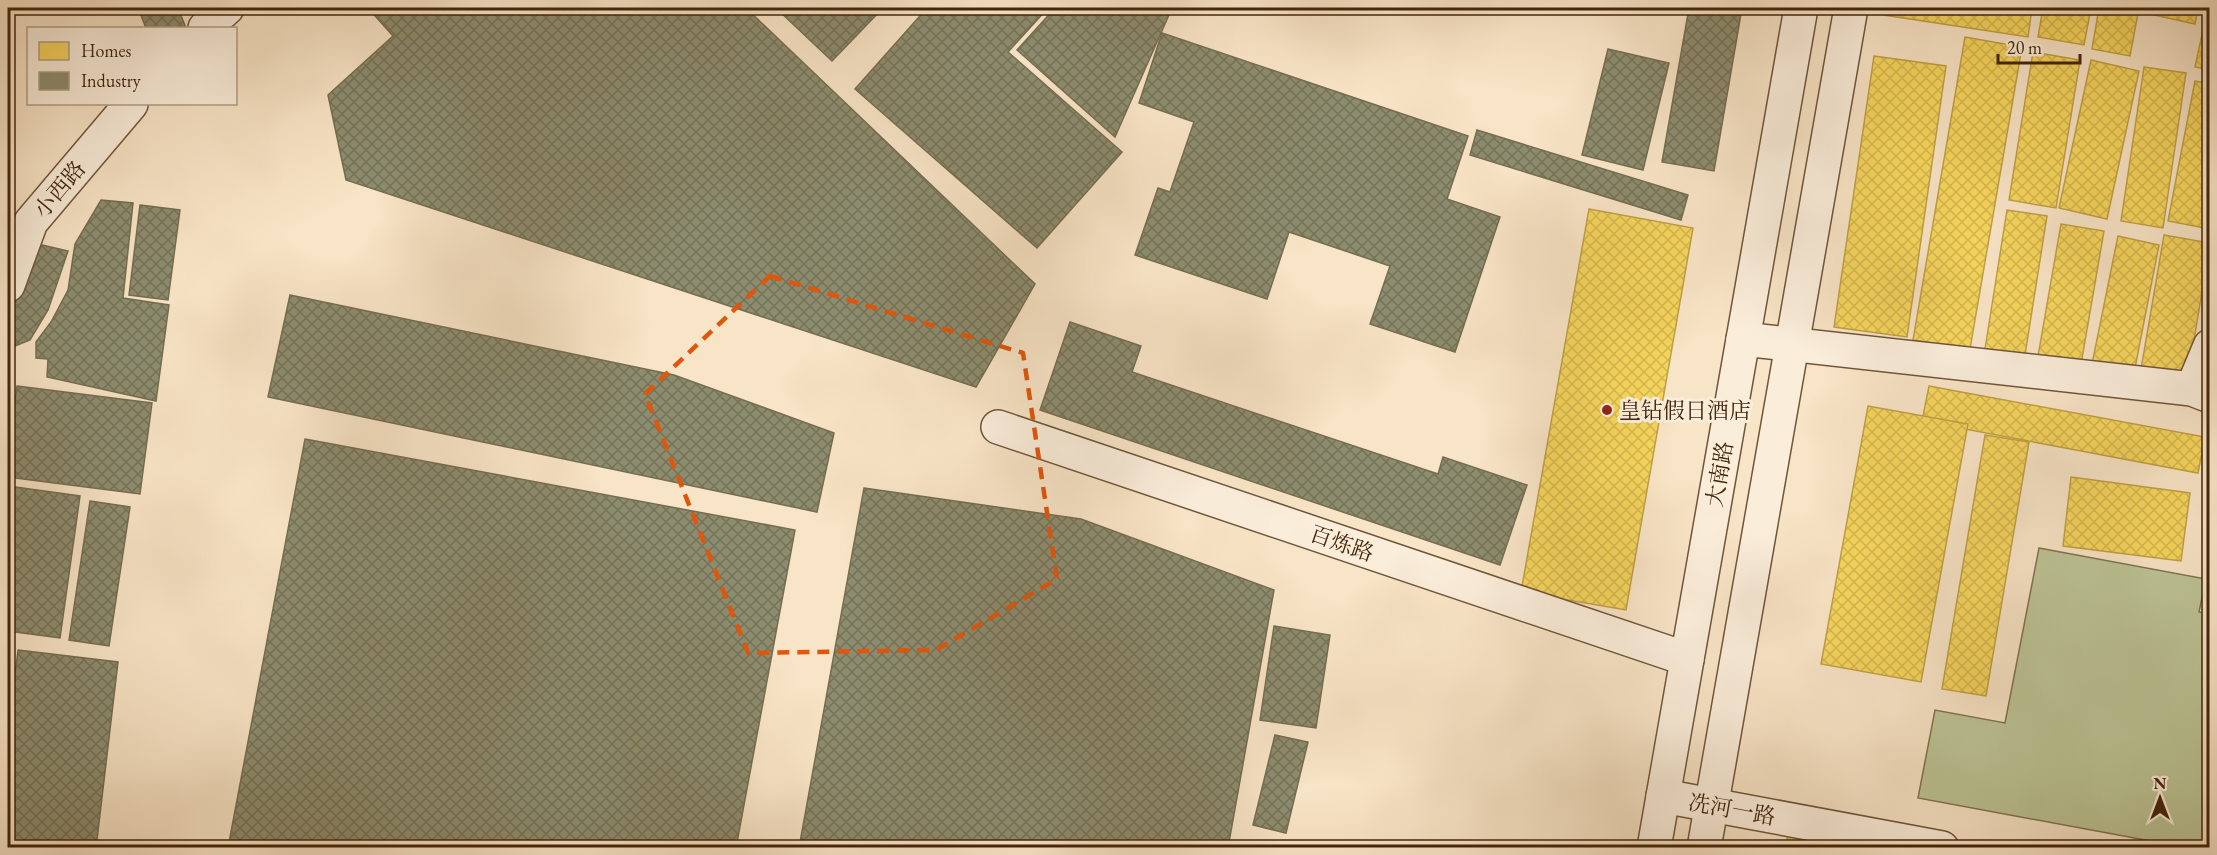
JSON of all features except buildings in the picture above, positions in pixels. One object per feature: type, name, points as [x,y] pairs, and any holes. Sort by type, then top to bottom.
[{"type":"street","points":[[206,27],[227,8]]},
{"type":"street","name":"大南路","points":[[1663,796],[1801,8]]},
{"type":"street","points":[[1704,848],[1851,8]]},
{"type":"street","name":"小西路","points":[[10,271],[31,222],[130,105]]},
{"type":"street","points":[[1743,339],[2201,393],[2210,346]]},
{"type":"street","name":"百炼路","points":[[998,427],[1687,659]]},
{"type":"street","name":"大南路","points":[[1654,848],[1665,785],[1663,796]]},
{"type":"street","name":"冼河一路","points":[[1663,796],[1942,848]]},
{"type":"highlighted area","points":[[770,276],[1023,353],[1057,579],[936,650],[748,653],[645,394]]},
{"type":"green space","points":[[2039,548],[2206,579],[2199,612],[2210,614],[2209,847],[2183,847],[1918,798],[1935,710],[2005,723]]},
{"type":"place","name":"皇钻假日酒店","points":[[1607,410]]}]
